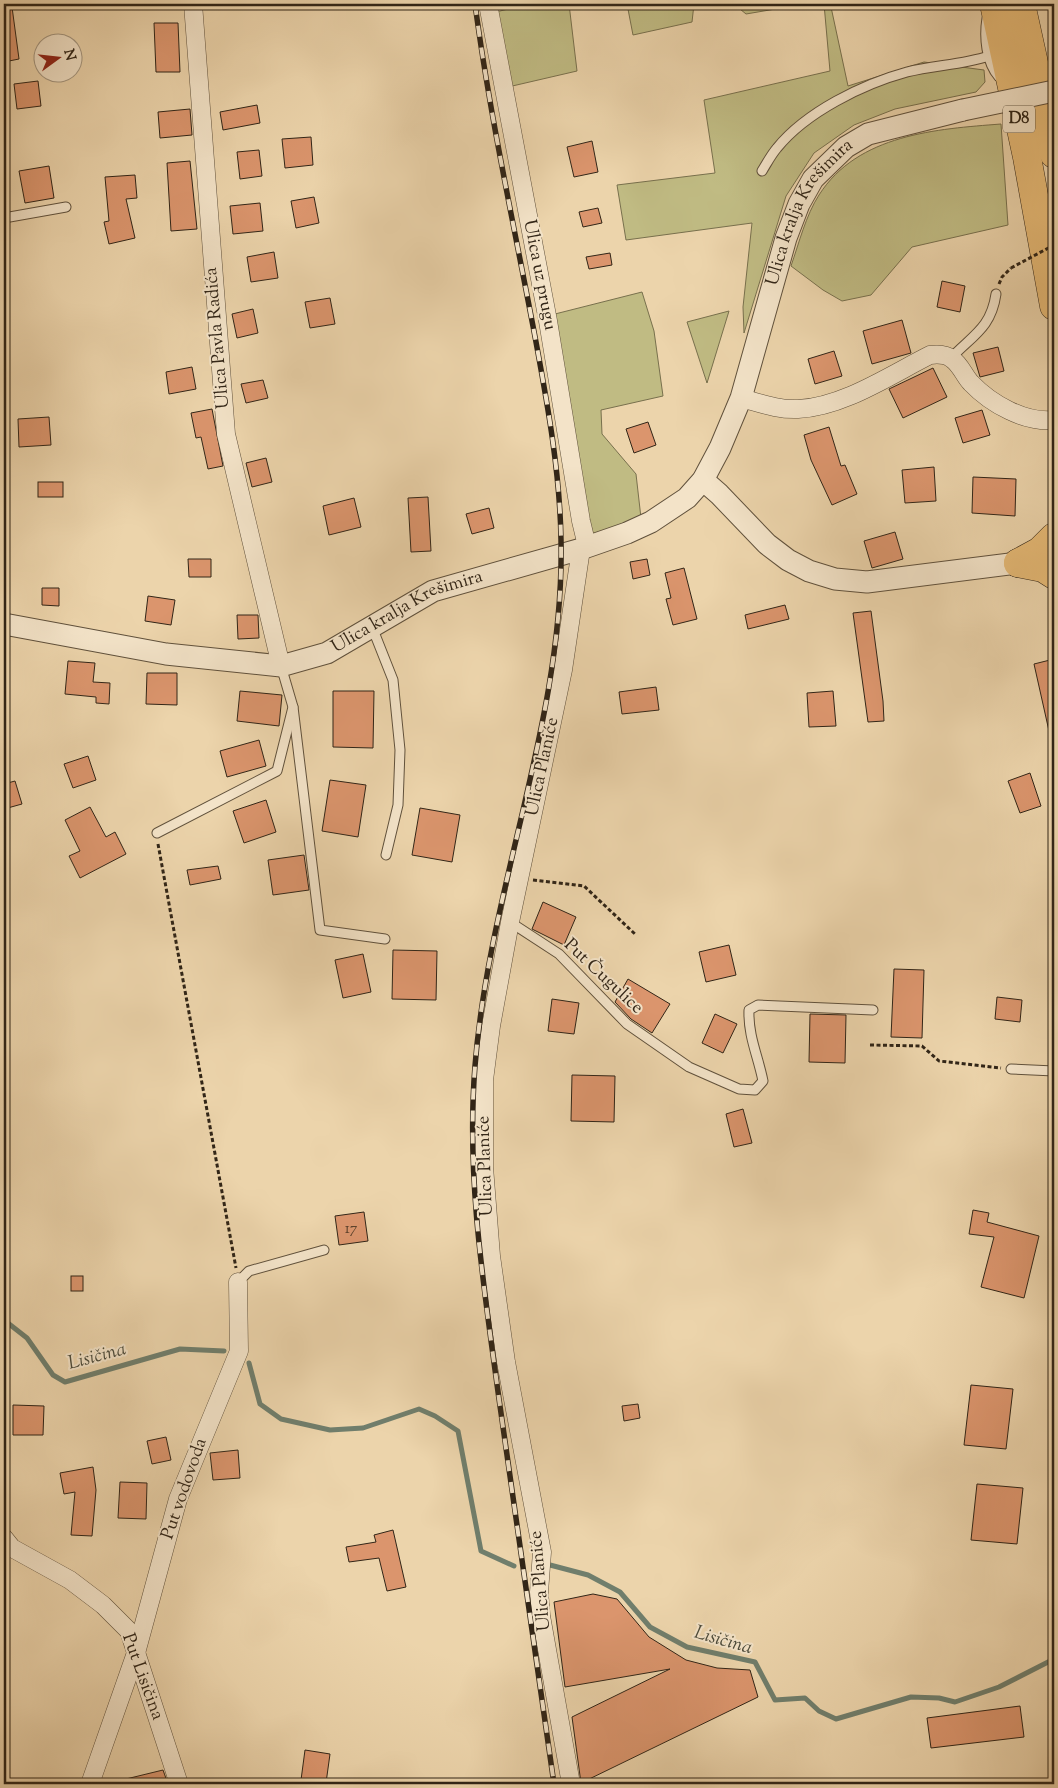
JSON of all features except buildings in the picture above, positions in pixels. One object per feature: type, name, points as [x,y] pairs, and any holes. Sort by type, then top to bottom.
[{"type":"main road","name":"D8","points":[[993,4],[1014,94],[1054,306]]},
{"type":"main road","name":"D8","points":[[1028,18],[1054,154]]},
{"type":"main road","points":[[1018,563],[1040,551],[1054,537]]},
{"type":"main road","points":[[1018,563],[1043,568],[1054,575]]},
{"type":"street","name":"Ulica Pavla Radića","points":[[194,4],[226,434],[281,666]]},
{"type":"street","name":"Ulica uz prugu","points":[[492,5],[548,321],[584,548]]},
{"type":"street","name":"Ulica kralja Krešimira","points":[[4,624],[166,654],[281,666],[327,653],[434,591],[584,548],[628,533],[651,522],[687,498],[703,480],[741,398],[786,238],[799,204],[813,179],[846,147],[868,134],[1054,90]]},
{"type":"street","points":[[741,398],[780,408],[799,409],[827,404],[846,398],[930,355],[938,354],[952,358],[971,384],[994,401],[1026,417],[1054,420]]},
{"type":"street","points":[[703,480],[767,544],[788,560],[809,571],[835,579],[867,582],[1018,563]]},
{"type":"street","name":"Ulica Planiće","points":[[571,1784],[541,1616],[539,1592],[541,1560],[506,1362],[491,1256],[484,1167],[484,1080],[491,1026],[510,922],[561,680],[584,548]]},
{"type":"street","name":"Put vodovoda","points":[[90,1784],[136,1653],[178,1499],[238,1351],[238,1282]]},
{"type":"street","name":"Put Lisičina","points":[[4,1538],[12,1548],[70,1580],[103,1605],[129,1631],[180,1784]]},
{"type":"lane","points":[[993,4],[985,32],[989,56],[996,74],[1014,94]]},
{"type":"lane","points":[[762,170],[777,148],[810,117],[849,94],[907,72],[972,62],[989,56]]},
{"type":"lane","points":[[4,218],[66,207]]},
{"type":"lane","points":[[952,358],[986,326],[994,309],[996,294]]},
{"type":"lane","points":[[372,627],[393,680],[400,750],[398,805],[386,855]]},
{"type":"lane","points":[[281,666],[293,707],[320,930],[385,939]]},
{"type":"lane","points":[[157,833],[277,771],[293,707]]},
{"type":"lane","name":"Put Čugulice","points":[[510,922],[559,954],[627,1024],[689,1067],[739,1089],[755,1090],[763,1081],[760,1061],[751,1043],[748,1024],[750,1010],[758,1004],[873,1010]]},
{"type":"lane","points":[[1011,1069],[1054,1071]]},
{"type":"lane","points":[[238,1282],[249,1271],[324,1250]]},
{"type":"path","points":[[996,294],[1002,277],[1010,268],[1054,245]]},
{"type":"path","points":[[157,833],[238,1282]]},
{"type":"path","points":[[520,878],[584,886],[634,934]]},
{"type":"path","points":[[870,1045],[922,1046],[938,1061],[1011,1069]]},
{"type":"shaded area","points":[[528,4],[569,4],[577,71],[508,87],[496,12]]},
{"type":"shaded area","points":[[627,4],[694,4],[692,22],[633,35]]},
{"type":"shaded area","points":[[734,4],[805,4],[746,14]]},
{"type":"shaded area","points":[[824,4],[850,4],[831,7],[848,86],[924,62],[984,70],[985,82],[976,92],[895,109],[854,125],[814,153],[786,196],[744,333],[743,307],[752,223],[626,240],[617,185],[715,173],[704,100],[830,71]]},
{"type":"shaded area","points":[[1001,124],[1008,225],[912,247],[871,295],[842,301],[823,290],[791,266],[814,203],[835,175],[855,159],[877,147],[901,138],[951,129]]},
{"type":"shaded area","points":[[642,292],[654,331],[663,396],[601,410],[602,434],[636,474],[641,518],[594,534],[591,533],[551,315]]},
{"type":"shaded area","points":[[729,311],[707,383],[687,322]]},
{"type":"waterway","name":"Lisičina","points":[[4,1320],[27,1338],[53,1375],[65,1382],[180,1349],[224,1351]]},
{"type":"waterway","points":[[249,1363],[260,1404],[281,1419],[330,1430],[363,1428],[419,1409],[435,1416],[458,1431],[481,1551],[514,1566]]},
{"type":"waterway","name":"Lisičina","points":[[550,1565],[588,1575],[620,1592],[650,1627],[687,1647],[755,1662],[775,1700],[805,1698],[819,1711],[836,1719],[911,1697],[939,1698],[955,1702],[999,1687],[1054,1659]]},
{"type":"railway","points":[[475,4],[495,131],[545,391],[553,440],[560,515],[559,606],[551,672],[539,738],[495,934],[483,1000],[475,1066],[473,1108],[475,1191],[482,1274],[554,1784]]}]
